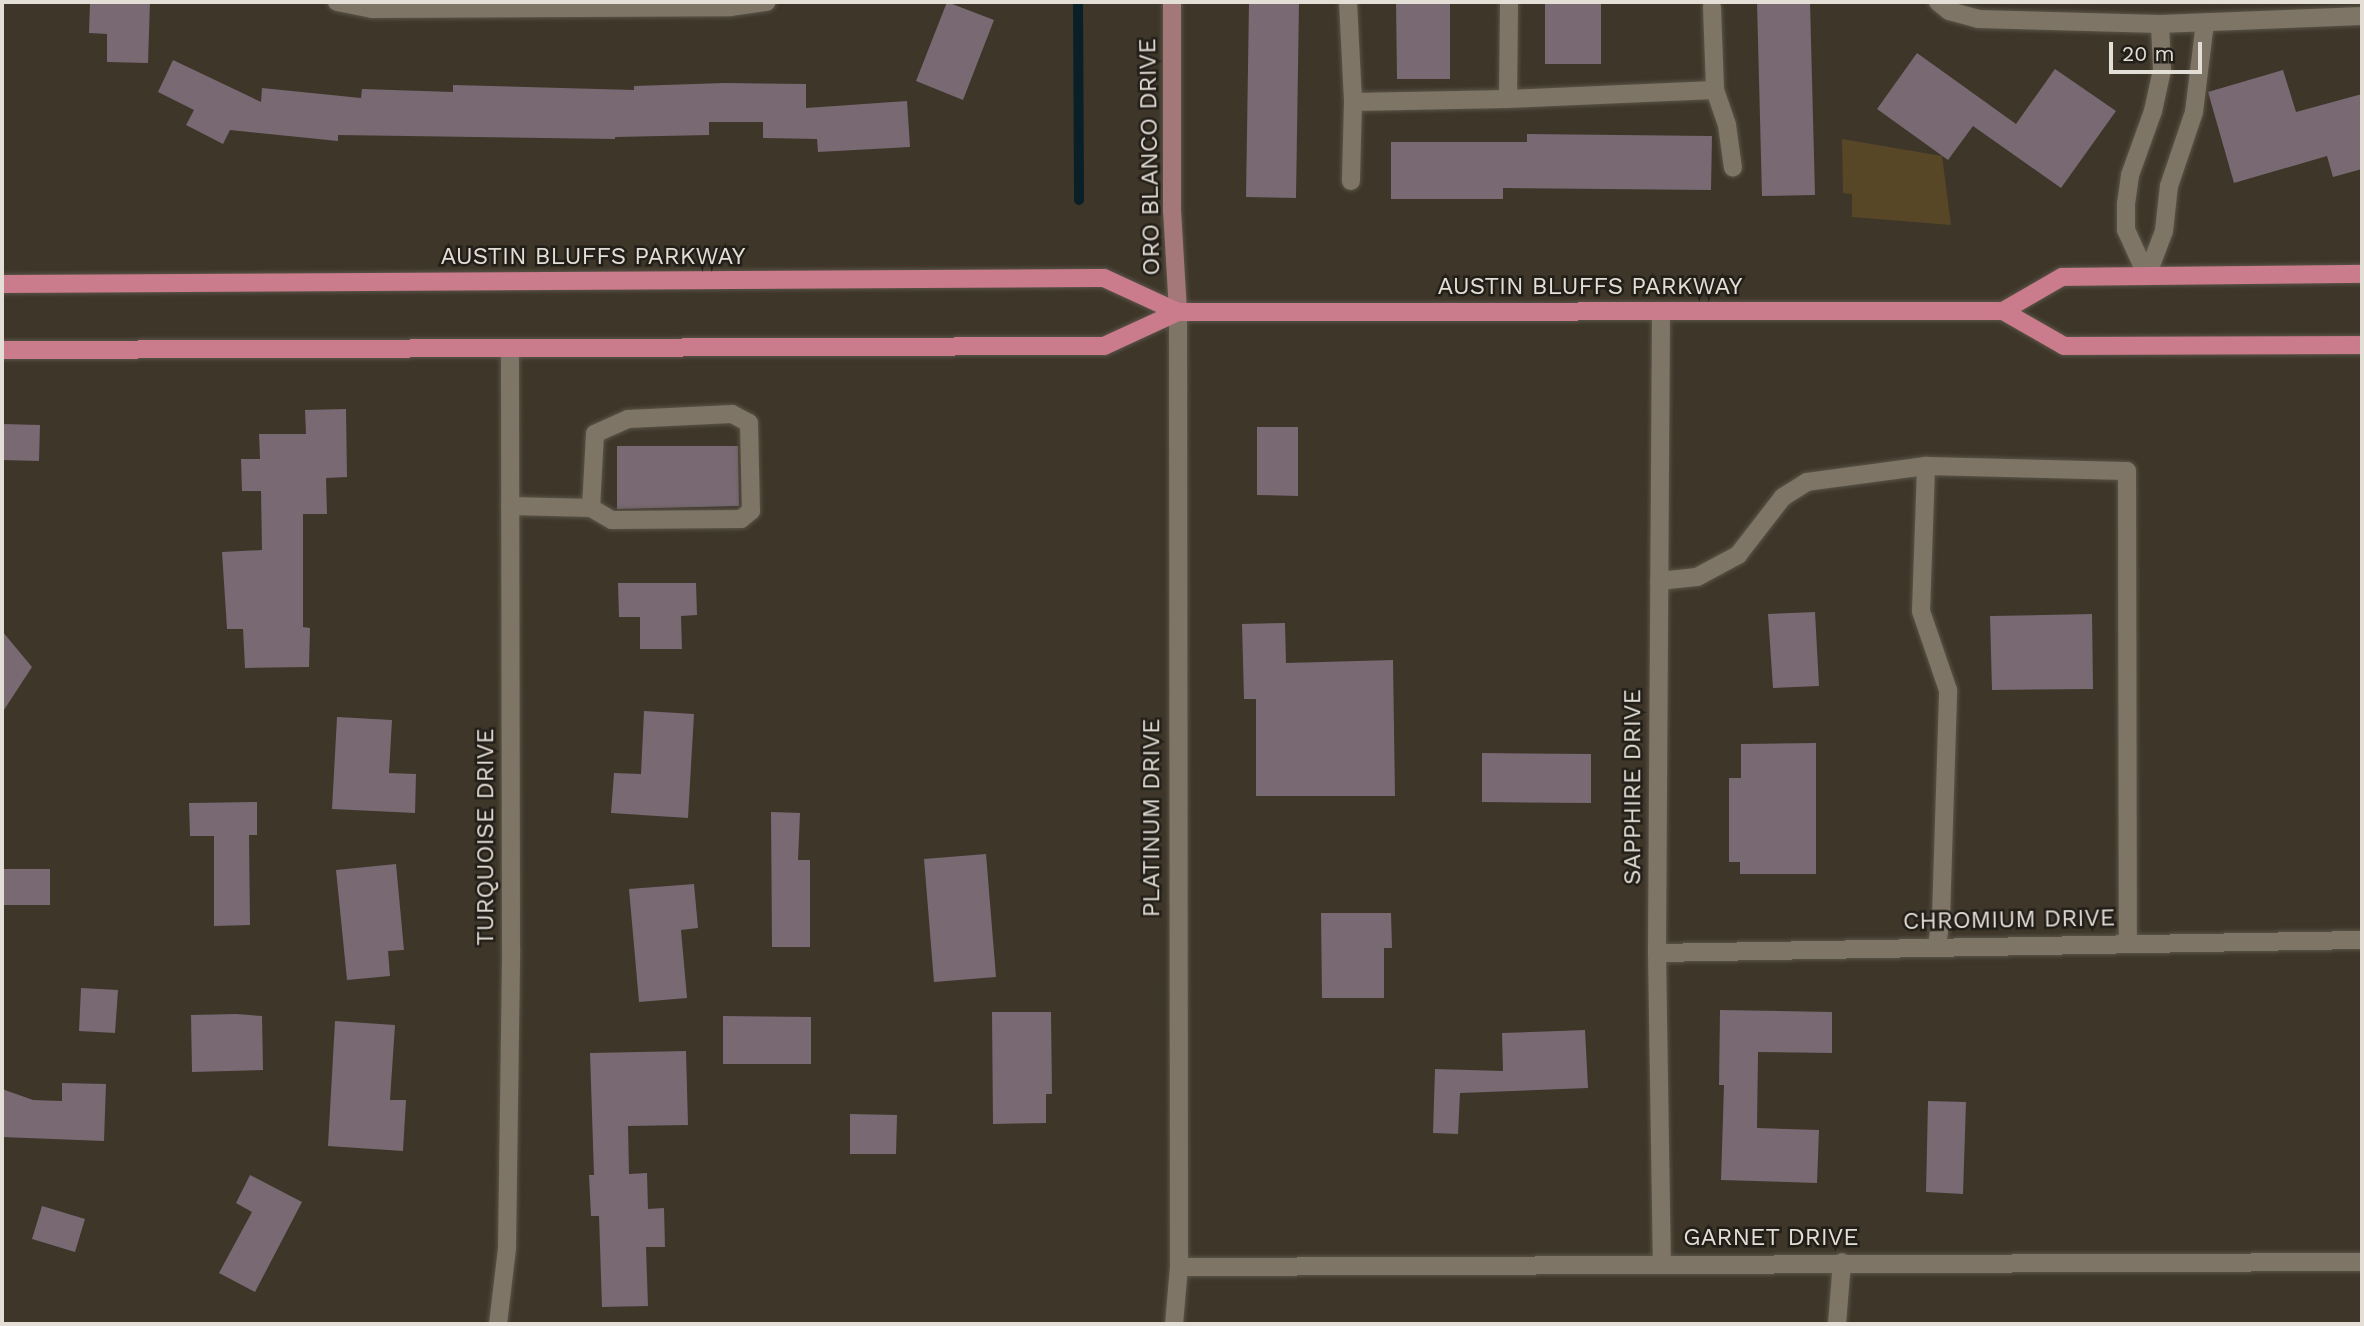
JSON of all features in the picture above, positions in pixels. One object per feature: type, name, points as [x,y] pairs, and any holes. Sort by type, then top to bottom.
[{"type":"main road","name":"AUSTIN BLUFFS PARKWAY","points":[[2003,311],[2062,277],[2362,274]]},
{"type":"main road","name":"AUSTIN BLUFFS PARKWAY","points":[[2,284],[1104,278],[1178,312]]},
{"type":"main road","name":"AUSTIN BLUFFS PARKWAY","points":[[2,350],[1104,346],[1178,312],[2003,311],[2064,346],[2362,345]]},
{"type":"street","points":[[337,2],[373,9],[730,7],[767,2]]},
{"type":"street","name":"ORO BLANCO DRIVE","points":[[1172,2],[1172,211],[1178,312]]},
{"type":"street","points":[[1348,2],[1353,102],[1351,181]]},
{"type":"street","points":[[1508,99],[1509,2]]},
{"type":"street","points":[[1938,2],[1949,11],[1978,19],[2160,24],[2362,16]]},
{"type":"street","points":[[1712,7],[1715,90],[1727,125],[1733,169]]},
{"type":"street","points":[[2147,276],[2164,231],[2169,186],[2194,111],[2205,23]]},
{"type":"street","points":[[2147,276],[2126,230],[2126,204],[2130,175],[2153,111],[2162,70],[2160,24]]},
{"type":"street","points":[[1353,102],[1508,99],[1715,90]]},
{"type":"street","name":"SAPPHIRE DRIVE","points":[[1661,311],[1657,953],[1662,1263]]},
{"type":"street","name":"PLATINUM DRIVE","points":[[1174,1324],[1179,1267],[1178,312]]},
{"type":"street","name":"TURQUOISE DRIVE","points":[[498,1324],[507,1248],[510,349]]},
{"type":"street","points":[[510,506],[591,508],[612,520],[741,519],[751,511],[749,423],[732,414],[628,419],[595,434],[591,508]]},
{"type":"street","points":[[1659,582],[1697,577],[1738,555],[1783,498],[1807,482],[1926,467],[2127,471],[2127,942]]},
{"type":"street","points":[[1926,467],[1921,611],[1948,690],[1941,918],[1937,946]]},
{"type":"street","name":"CHROMIUM DRIVE","points":[[1657,953],[2127,942],[2362,940]]},
{"type":"street","points":[[1837,1324],[1842,1262]]},
{"type":"street","name":"GARNET DRIVE","points":[[1179,1267],[1842,1262],[2362,1262]]},
{"type":"shaded area","points":[[1842,139],[1942,156],[1951,225],[1852,217],[1852,194],[1843,193]]},
{"type":"building","points":[[90,2],[150,2],[148,63],[107,62],[107,34],[89,33]]},
{"type":"building","points":[[947,2],[994,20],[963,100],[916,81]]},
{"type":"building","points":[[1249,2],[1299,2],[1296,198],[1246,197]]},
{"type":"building","points":[[1396,2],[1450,2],[1450,79],[1397,79]]},
{"type":"building","points":[[1545,2],[1601,2],[1601,64],[1545,64]]},
{"type":"building","points":[[1757,2],[1810,2],[1815,195],[1762,196]]},
{"type":"building","points":[[1917,53],[2016,124],[2055,69],[2116,111],[2061,188],[1973,126],[1948,160],[1877,109]]},
{"type":"building","points":[[173,60],[261,102],[262,88],[361,98],[362,89],[453,92],[453,85],[634,90],[634,86],[806,84],[806,108],[907,101],[910,147],[818,152],[817,139],[763,138],[763,122],[709,122],[709,135],[615,139],[338,135],[338,141],[230,130],[223,144],[186,125],[194,110],[158,92]]},
{"type":"building","points":[[2283,70],[2296,112],[2362,94],[2362,169],[2333,177],[2327,156],[2234,183],[2208,92]]},
{"type":"building","points":[[1527,134],[1712,136],[1711,190],[1503,188],[1503,199],[1391,199],[1391,142],[1527,142]]},
{"type":"building","points":[[346,409],[347,477],[326,478],[327,514],[303,514],[303,627],[310,628],[309,667],[245,668],[243,629],[227,629],[222,552],[262,550],[261,491],[242,491],[241,459],[260,459],[259,434],[306,434],[305,410]]},
{"type":"building","points":[[2,424],[40,425],[39,461],[2,460]]},
{"type":"building","points":[[1257,427],[1298,427],[1298,496],[1257,495]]},
{"type":"building","points":[[617,446],[738,446],[739,506],[617,509]]},
{"type":"building","points":[[618,583],[696,583],[697,615],[681,616],[682,649],[640,649],[640,617],[619,617]]},
{"type":"building","points":[[1815,612],[1819,686],[1773,688],[1768,614]]},
{"type":"building","points":[[2092,614],[2093,689],[1992,690],[1990,616]]},
{"type":"building","points":[[1285,623],[1286,663],[1393,660],[1395,796],[1256,796],[1256,699],[1244,699],[1242,624]]},
{"type":"building","points":[[2,631],[32,667],[2,713]]},
{"type":"building","points":[[644,711],[694,714],[688,818],[611,813],[614,773],[641,774]]},
{"type":"building","points":[[337,717],[392,720],[389,773],[416,774],[415,813],[332,809]]},
{"type":"building","points":[[1816,743],[1816,874],[1740,874],[1740,862],[1729,862],[1729,778],[1741,778],[1741,744]]},
{"type":"building","points":[[1482,753],[1591,754],[1591,803],[1482,802]]},
{"type":"building","points":[[257,802],[257,835],[249,835],[250,925],[214,926],[214,836],[190,836],[189,803]]},
{"type":"building","points":[[771,812],[800,813],[798,860],[810,860],[810,947],[772,947]]},
{"type":"building","points":[[986,854],[996,977],[934,982],[924,859]]},
{"type":"building","points":[[396,864],[404,950],[388,951],[390,976],[347,980],[336,870]]},
{"type":"building","points":[[3,869],[50,869],[50,905],[3,905]]},
{"type":"building","points":[[694,884],[698,928],[681,930],[687,998],[639,1002],[629,889]]},
{"type":"building","points":[[1321,913],[1391,913],[1392,948],[1384,948],[1384,998],[1322,998]]},
{"type":"building","points":[[81,988],[118,990],[115,1033],[79,1031]]},
{"type":"building","points":[[1720,1010],[1832,1012],[1832,1053],[1758,1052],[1757,1128],[1819,1130],[1817,1183],[1721,1180],[1724,1085],[1719,1085]]},
{"type":"building","points":[[992,1012],[1051,1012],[1052,1094],[1046,1094],[1046,1123],[993,1124]]},
{"type":"building","points":[[191,1015],[262,1016],[263,1070],[192,1072]]},
{"type":"building","points":[[723,1016],[811,1017],[811,1064],[723,1064]]},
{"type":"building","points":[[335,1021],[395,1025],[390,1100],[406,1100],[403,1151],[328,1146]]},
{"type":"building","points":[[1585,1030],[1588,1088],[1460,1093],[1458,1134],[1433,1133],[1435,1069],[1503,1071],[1502,1033]]},
{"type":"building","points":[[686,1051],[688,1125],[628,1126],[629,1174],[647,1173],[648,1209],[664,1208],[665,1247],[646,1247],[648,1306],[602,1307],[599,1216],[591,1216],[589,1175],[594,1175],[590,1053]]},
{"type":"building","points":[[62,1083],[106,1084],[104,1141],[2,1137],[2,1089],[33,1100],[62,1101]]},
{"type":"building","points":[[1928,1101],[1966,1102],[1963,1194],[1926,1192]]},
{"type":"building","points":[[850,1114],[897,1115],[896,1154],[850,1154]]},
{"type":"building","points":[[250,1175],[302,1202],[255,1292],[219,1273],[252,1212],[236,1203]]},
{"type":"building","points":[[42,1206],[85,1219],[75,1252],[32,1239]]},
{"type":"waterway","points":[[1078,2],[1079,200]]}]
